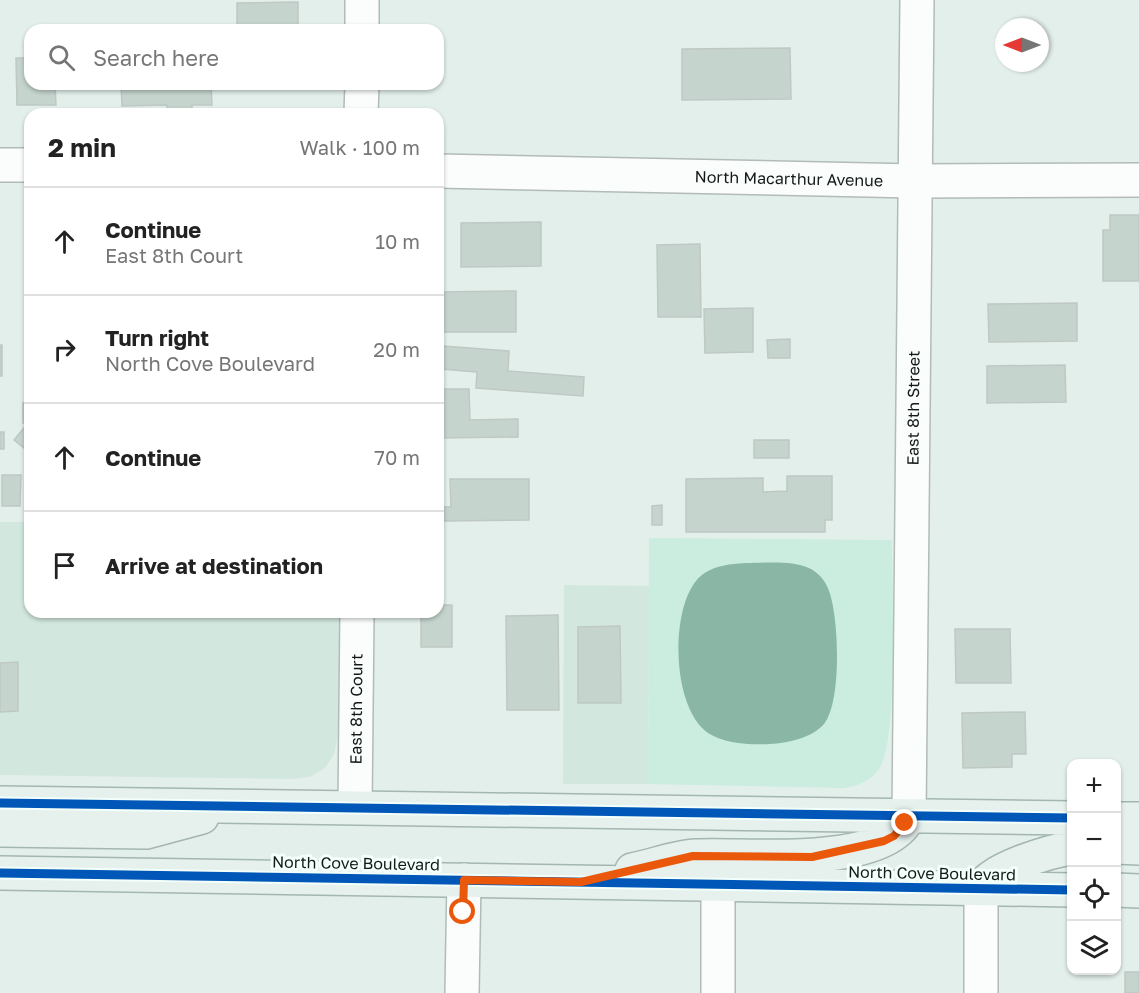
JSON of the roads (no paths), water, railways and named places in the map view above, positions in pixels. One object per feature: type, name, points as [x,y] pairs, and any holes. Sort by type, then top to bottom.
[{"type":"main road","points":[[0,803],[1067,818]]},
{"type":"main road","points":[[0,830],[146,832],[239,807]]},
{"type":"main road","points":[[581,882],[693,856],[822,855],[889,839],[900,830],[909,816]]},
{"type":"main road","points":[[1121,819],[1139,819]]},
{"type":"main road","points":[[1121,848],[1139,848]]},
{"type":"main road","points":[[981,889],[986,879],[1002,870],[1067,849]]},
{"type":"main road","name":"North Cove Boulevard","points":[[0,873],[1067,890]]},
{"type":"main road","points":[[1121,890],[1139,891]]},
{"type":"street","points":[[362,0],[362,24]]},
{"type":"street","name":"East 8th Street","points":[[909,816],[917,0]]},
{"type":"street","points":[[362,90],[362,108]]},
{"type":"street","points":[[0,165],[24,165]]},
{"type":"street","name":"North Macarthur Avenue","points":[[444,171],[915,181],[1139,180]]},
{"type":"street","name":"East 8th Court","points":[[355,807],[357,618]]},
{"type":"street","points":[[462,993],[464,880]]},
{"type":"street","points":[[718,884],[718,993]]},
{"type":"street","points":[[981,889],[981,993]]}]
